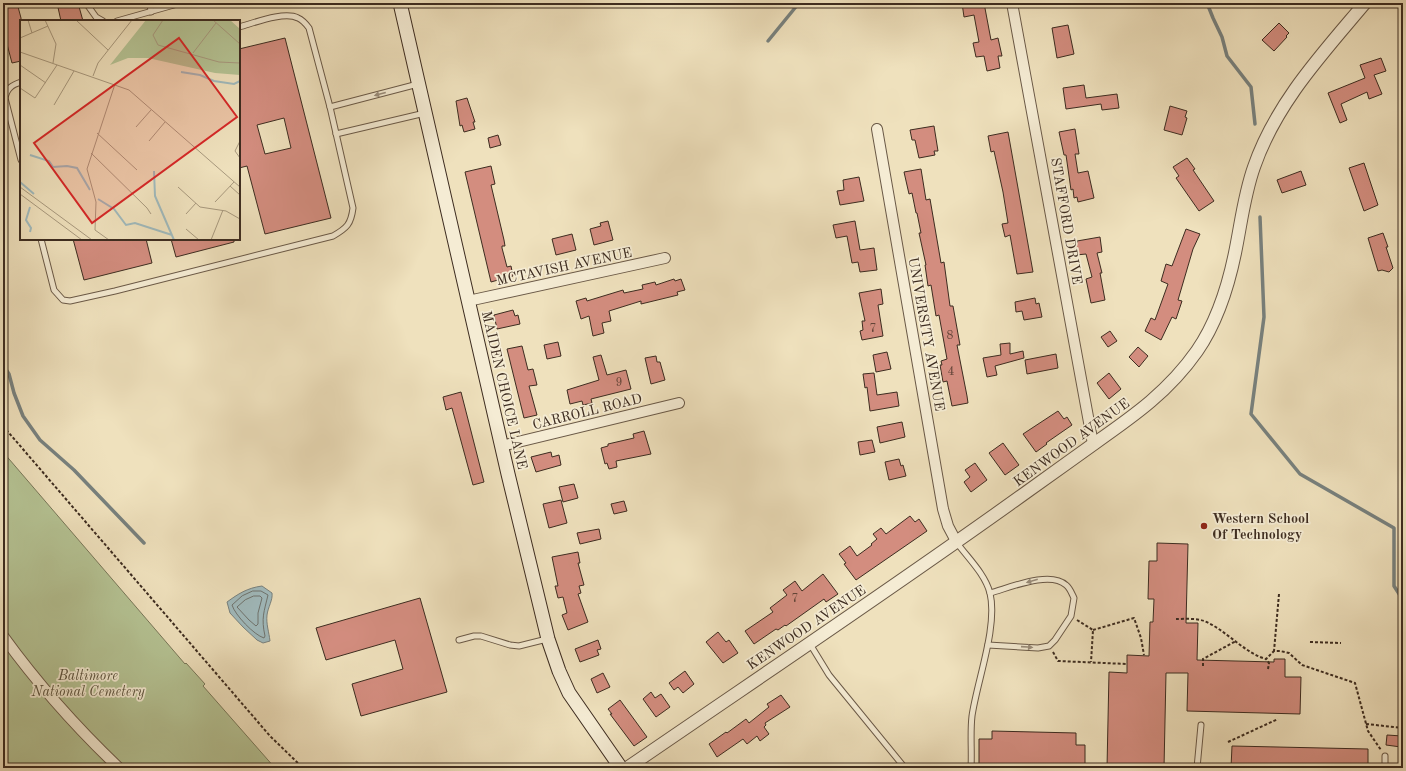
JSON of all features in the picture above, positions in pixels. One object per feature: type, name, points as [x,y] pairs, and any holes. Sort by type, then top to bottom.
[{"type":"main road","name":"MAIDEN CHOICE LANE","points":[[400,3],[501,446],[548,639],[559,671],[569,693],[621,768]]},
{"type":"street","name":"STAFFORD DRIVE","points":[[1012,3],[1093,444]]},
{"type":"street","name":"KENWOOD AVENUE","points":[[627,768],[957,543],[1093,444],[1140,412],[1172,383],[1198,349],[1210,328],[1229,280],[1247,190],[1255,164],[1280,112],[1295,89],[1316,62],[1365,3]]},
{"type":"street","name":"UNIVERSITY AVENUE","points":[[877,129],[943,509],[948,526],[957,543]]},
{"type":"street","name":"MCTAVISH AVENUE","points":[[468,301],[665,258]]},
{"type":"street","name":"CARROLL ROAD","points":[[501,446],[679,403]]},
{"type":"street","points":[[3,636],[47,691],[119,768]]},
{"type":"lane","points":[[87,3],[96,17],[101,20]]},
{"type":"lane","points":[[150,3],[151,12]]},
{"type":"lane","points":[[120,20],[181,3]]},
{"type":"lane","points":[[41,240],[54,290],[58,297],[63,300],[70,301],[333,236],[343,231],[349,225],[353,208],[310,28],[305,22],[297,17],[286,15],[240,27]]},
{"type":"lane","points":[[20,82],[6,88],[6,98],[20,156]]},
{"type":"lane","points":[[330,107],[418,84]]},
{"type":"lane","points":[[336,134],[425,113]]},
{"type":"lane","points":[[3,116],[10,115]]},
{"type":"lane","points":[[957,543],[982,576],[990,593],[993,610],[988,645],[978,684],[972,718],[971,768]]},
{"type":"lane","points":[[988,645],[1038,648],[1049,646],[1055,640],[1071,616],[1074,598],[1066,584],[1056,579],[1047,578],[1038,579],[990,593]]},
{"type":"lane","points":[[459,640],[474,636],[481,636],[510,645],[519,646],[548,639]]},
{"type":"lane","points":[[809,643],[829,675],[905,768]]},
{"type":"lane","points":[[1197,768],[1200,725]]},
{"type":"lane","points":[[1385,756],[1385,768]]},
{"type":"path","points":[[3,426],[270,736],[303,768]]},
{"type":"path","points":[[1274,651],[1279,594]]},
{"type":"path","points":[[1071,616],[1092,630],[1134,618],[1142,638],[1144,656]]},
{"type":"path","points":[[1176,619],[1203,620],[1256,656],[1266,658],[1269,663],[1268,669]]},
{"type":"path","points":[[1090,662],[1092,630]]},
{"type":"path","points":[[1203,666],[1203,659],[1236,641]]},
{"type":"path","points":[[1310,642],[1341,643]]},
{"type":"path","points":[[1049,646],[1058,660],[1127,664]]},
{"type":"path","points":[[1266,658],[1274,651],[1280,650],[1289,653],[1302,665],[1355,682],[1368,732],[1385,756]]},
{"type":"path","points":[[1228,742],[1278,719]]},
{"type":"path","points":[[1366,724],[1403,728]]},
{"type":"green space","name":"Baltimore National Cemetery","points":[[3,452],[185,664],[186,663],[205,684],[203,686],[275,768],[3,768]]},
{"type":"water","points":[[262,586],[272,593],[267,618],[270,641],[263,643],[257,640],[230,613],[227,602],[243,592]]},
{"type":"building","points":[[3,3],[17,3],[21,18],[20,61],[12,63],[3,29]]},
{"type":"building","points":[[57,3],[78,3],[83,20],[61,20]]},
{"type":"building","points":[[962,3],[984,3],[991,40],[998,38],[1002,56],[998,56],[1000,68],[987,71],[984,56],[976,57],[973,43],[979,42],[974,15],[964,17]]},
{"type":"building","points":[[1279,23],[1289,33],[1274,51],[1262,40]]},
{"type":"building","points":[[1068,25],[1074,54],[1057,58],[1052,28]]},
{"type":"building","points":[[285,38],[331,218],[265,234],[247,166],[240,168],[240,49]],"holes":[[[284,118],[291,148],[265,154],[257,125]]]},
{"type":"building","points":[[1381,58],[1386,71],[1374,75],[1382,94],[1369,99],[1367,92],[1341,104],[1347,120],[1340,123],[1328,93],[1365,78],[1360,65]]},
{"type":"building","points":[[1084,85],[1086,98],[1117,94],[1119,108],[1102,110],[1101,104],[1066,109],[1063,88]]},
{"type":"building","points":[[467,98],[475,122],[473,122],[475,129],[464,132],[462,125],[460,126],[456,101]]},
{"type":"building","points":[[1170,106],[1187,111],[1185,117],[1187,118],[1182,135],[1164,130]]},
{"type":"building","points":[[934,126],[938,151],[934,151],[935,155],[919,158],[915,140],[912,140],[910,130]]},
{"type":"building","points":[[1075,129],[1079,154],[1075,154],[1078,173],[1088,171],[1094,198],[1078,202],[1077,197],[1074,198],[1073,189],[1071,190],[1066,155],[1064,155],[1059,132]]},
{"type":"building","points":[[1008,132],[1033,272],[1017,274],[1010,235],[1005,237],[1002,224],[1008,223],[994,151],[991,152],[988,136]]},
{"type":"building","points":[[498,135],[501,145],[490,148],[488,138]]},
{"type":"building","points":[[1187,158],[1195,169],[1193,170],[1214,201],[1199,211],[1176,178],[1179,176],[1173,167]]},
{"type":"building","points":[[1364,163],[1378,205],[1364,211],[1349,168]]},
{"type":"building","points":[[491,166],[495,184],[491,185],[505,246],[502,246],[502,248],[507,267],[511,266],[513,276],[509,277],[509,279],[491,282],[465,172]]},
{"type":"building","points":[[921,169],[926,200],[930,199],[941,263],[944,262],[950,306],[953,306],[960,345],[957,345],[968,403],[952,406],[947,381],[943,382],[940,365],[942,365],[941,361],[947,359],[939,315],[936,316],[931,285],[928,286],[917,213],[912,193],[909,194],[904,172]]},
{"type":"building","points":[[1301,171],[1306,185],[1282,193],[1277,180]]},
{"type":"building","points":[[859,177],[864,201],[840,205],[837,191],[844,190],[843,180]]},
{"type":"building","points":[[608,221],[613,240],[594,245],[590,229],[601,226],[600,223]]},
{"type":"building","points":[[855,221],[860,250],[874,248],[877,270],[860,272],[858,262],[852,263],[847,236],[836,238],[833,225]]},
{"type":"building","points":[[1186,229],[1200,234],[1193,249],[1178,300],[1182,301],[1176,319],[1172,317],[1161,340],[1145,331],[1151,318],[1155,320],[1168,284],[1161,281],[1166,264],[1172,266]]},
{"type":"building","points":[[1383,233],[1393,268],[1389,272],[1382,270],[1378,271],[1368,238]]},
{"type":"building","points":[[572,234],[576,250],[556,255],[552,239]]},
{"type":"building","points":[[1100,237],[1102,252],[1097,253],[1102,273],[1100,273],[1105,300],[1091,303],[1086,279],[1092,277],[1086,254],[1076,255],[1074,243],[1078,242],[1077,241]]},
{"type":"building","points":[[73,240],[146,240],[152,263],[84,280]]},
{"type":"building","points":[[171,240],[234,240],[234,242],[176,257]]},
{"type":"building","points":[[674,279],[675,281],[681,279],[685,290],[677,292],[678,295],[641,304],[641,301],[609,311],[611,321],[602,323],[604,333],[593,336],[589,316],[581,319],[576,301],[586,298],[587,301],[623,290],[624,293],[643,289],[642,285],[655,282],[656,285]]},
{"type":"building","points":[[881,289],[883,304],[878,305],[883,336],[862,340],[860,331],[863,330],[862,321],[865,321],[859,293]]},
{"type":"building","points":[[1035,298],[1036,304],[1039,303],[1042,317],[1024,320],[1022,311],[1016,312],[1015,302]]},
{"type":"building","points":[[513,310],[515,316],[518,315],[520,324],[497,329],[494,315]]},
{"type":"building","points":[[1110,331],[1117,341],[1108,347],[1101,337]]},
{"type":"building","points":[[558,342],[561,356],[547,359],[544,345]]},
{"type":"building","points":[[1010,343],[1010,354],[1023,351],[1024,358],[995,366],[997,375],[987,377],[983,358],[1001,355],[1000,344]]},
{"type":"building","points":[[522,346],[528,370],[533,369],[537,385],[529,386],[537,415],[524,418],[507,349]]},
{"type":"building","points":[[1138,347],[1148,356],[1139,367],[1129,357]]},
{"type":"building","points":[[887,352],[891,369],[876,372],[873,355]]},
{"type":"building","points":[[1056,354],[1058,368],[1027,374],[1025,360]]},
{"type":"building","points":[[601,355],[607,375],[626,370],[631,389],[591,399],[592,403],[583,405],[582,401],[570,404],[567,390],[599,380],[593,357]]},
{"type":"building","points":[[656,356],[657,362],[660,362],[665,380],[651,384],[645,358]]},
{"type":"building","points":[[874,373],[877,395],[897,392],[899,406],[870,411],[867,387],[865,388],[863,374]]},
{"type":"building","points":[[1109,373],[1121,389],[1109,399],[1097,383]]},
{"type":"building","points":[[461,392],[484,482],[473,485],[452,408],[446,410],[443,397]]},
{"type":"building","points":[[1058,411],[1064,419],[1067,417],[1072,425],[1046,443],[1047,444],[1036,452],[1023,434]]},
{"type":"building","points":[[902,422],[905,437],[880,443],[877,427]]},
{"type":"building","points":[[644,431],[651,454],[616,461],[617,467],[609,469],[607,463],[605,464],[601,448],[608,446],[608,444],[634,438],[633,434]]},
{"type":"building","points":[[872,440],[875,452],[860,455],[858,442]]},
{"type":"building","points":[[1003,443],[1019,465],[1005,475],[989,453]]},
{"type":"building","points":[[551,452],[552,457],[559,455],[561,465],[536,472],[531,457]]},
{"type":"building","points":[[899,459],[901,466],[903,465],[906,476],[889,480],[885,462]]},
{"type":"building","points":[[975,463],[987,480],[971,492],[964,482],[970,477],[965,470]]},
{"type":"building","points":[[574,484],[578,498],[563,502],[559,487]]},
{"type":"building","points":[[561,500],[567,523],[549,528],[543,504]]},
{"type":"building","points":[[624,501],[627,511],[614,514],[611,504]]},
{"type":"building","points":[[910,516],[915,522],[919,519],[927,531],[856,580],[844,564],[846,563],[839,554],[850,546],[857,556],[872,545],[871,544],[877,539],[873,534],[881,528],[886,534]]},
{"type":"building","points":[[599,529],[601,539],[580,544],[577,533]]},
{"type":"building","points":[[1157,543],[1188,544],[1186,623],[1198,623],[1197,660],[1274,662],[1274,659],[1285,659],[1285,677],[1301,677],[1300,714],[1187,711],[1188,673],[1166,673],[1164,768],[1107,768],[1109,672],[1127,673],[1127,655],[1149,656],[1150,622],[1153,622],[1154,599],[1148,599],[1149,561],[1157,561]]},
{"type":"building","points":[[578,552],[580,563],[578,563],[584,585],[579,586],[581,593],[578,594],[588,622],[568,630],[562,615],[567,613],[563,597],[558,598],[555,586],[558,586],[552,557]]},
{"type":"building","points":[[823,574],[838,594],[826,602],[824,599],[786,626],[785,625],[778,630],[776,629],[754,644],[745,631],[773,612],[770,608],[787,595],[783,590],[795,581],[802,591]]},
{"type":"building","points":[[420,598],[447,692],[361,716],[352,684],[403,669],[395,640],[326,660],[316,628]]},
{"type":"building","points":[[718,632],[726,642],[729,640],[738,653],[723,663],[706,642]]},
{"type":"building","points":[[598,640],[601,649],[597,650],[599,655],[580,662],[575,649]]},
{"type":"building","points":[[685,671],[694,684],[683,693],[678,687],[674,690],[669,683]]},
{"type":"building","points":[[603,673],[610,687],[597,693],[591,679]]},
{"type":"building","points":[[651,692],[655,698],[661,694],[670,707],[656,717],[643,699]]},
{"type":"building","points":[[781,695],[790,707],[765,723],[766,725],[764,727],[769,734],[760,741],[757,736],[747,744],[743,739],[717,757],[709,744],[746,719],[749,723],[769,707],[767,704]]},
{"type":"building","points":[[620,700],[647,737],[634,746],[610,714],[612,714],[608,709]]},
{"type":"building","points":[[992,731],[1076,733],[1076,745],[1085,745],[1085,768],[979,768],[979,739],[992,739]]},
{"type":"building","points":[[1387,735],[1402,736],[1401,747],[1386,745]]},
{"type":"building","points":[[1232,746],[1368,749],[1368,768],[1231,768]]},
{"type":"waterway","points":[[768,41],[799,3]]},
{"type":"waterway","points":[[1207,3],[1222,37],[1227,56],[1251,87],[1255,124]]},
{"type":"waterway","points":[[1260,217],[1264,317],[1251,414],[1300,474],[1394,528],[1394,586],[1403,600]]},
{"type":"waterway","points":[[3,365],[9,374],[14,393],[23,416],[40,440],[74,470],[144,543]]},
{"type":"place","name":"Western School Of Technology","points":[[1204,526]]}]
